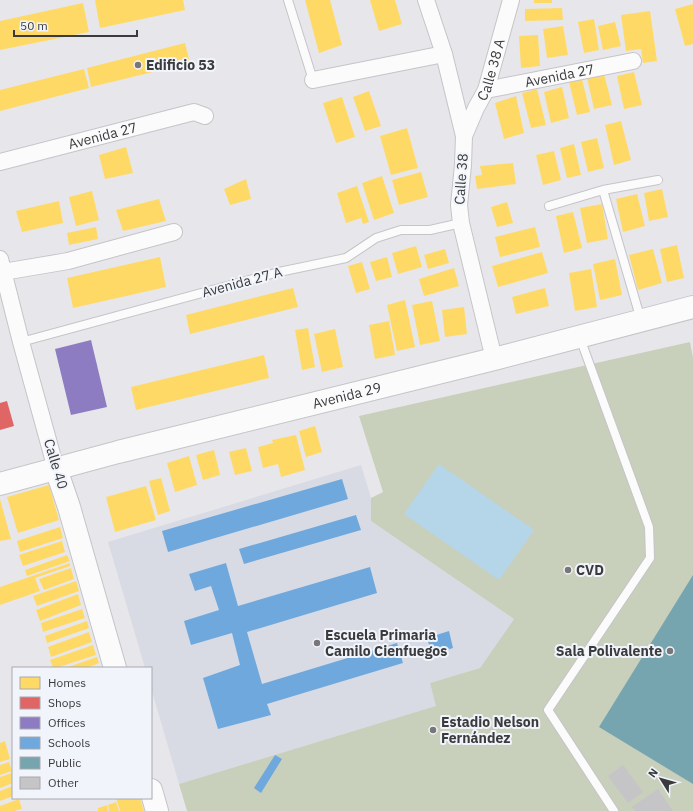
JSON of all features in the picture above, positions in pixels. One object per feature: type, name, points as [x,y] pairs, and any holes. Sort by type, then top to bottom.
[{"type":"main road","name":"Avenida 29","points":[[0,484],[118,452],[693,308]]},
{"type":"main road","name":"Calle 40","points":[[56,469],[69,507],[115,667]]},
{"type":"main road","points":[[152,794],[157,811]]},
{"type":"street","name":"Calle 38","points":[[426,0],[444,54],[464,136],[459,205],[461,224],[494,359]]},
{"type":"street","name":"Calle 38 A","points":[[464,136],[476,108],[486,90],[510,0]]},
{"type":"street","points":[[313,80],[444,54]]},
{"type":"street","name":"Avenida 27","points":[[486,90],[633,60]]},
{"type":"street","name":"Avenida 27","points":[[0,162],[194,112],[205,116]]},
{"type":"street","points":[[2,265],[68,261],[174,232]]},
{"type":"street","name":"Calle 40","points":[[2,265],[21,342],[56,469]]},
{"type":"lane","points":[[288,0],[313,80]]},
{"type":"lane","points":[[549,206],[603,190],[658,180]]},
{"type":"lane","points":[[603,190],[641,320]]},
{"type":"lane","name":"Avenida 27 A","points":[[21,342],[279,272],[346,258],[376,238],[401,230],[430,230],[461,224]]},
{"type":"lane","points":[[580,337],[648,527],[650,558],[548,710],[614,811]]},
{"type":"shaded area","name":"Escuela Primaria Camilo Cienfuegos","points":[[361,465],[371,498],[371,521],[514,619],[480,668],[430,683],[437,706],[179,784],[152,691],[152,667],[145,667],[108,542]]},
{"type":"green space","name":"CVD","points":[[690,342],[693,358],[693,811],[187,811],[179,784],[436,706],[430,683],[480,668],[514,619],[371,521],[371,498],[383,492],[359,416]]},
{"type":"water","points":[[439,464],[534,530],[499,580],[404,514]]},
{"type":"building: Homes","points":[[95,0],[183,0],[185,10],[100,28]]},
{"type":"building: Homes","points":[[305,0],[330,0],[342,45],[319,53]]},
{"type":"building: Homes","points":[[370,0],[395,0],[402,24],[379,31]]},
{"type":"building: Homes","points":[[534,0],[552,0],[552,3],[534,3]]},
{"type":"building: Homes","points":[[83,3],[89,32],[0,50],[0,21]]},
{"type":"building: Homes","points":[[693,4],[693,44],[685,46],[675,9]]},
{"type":"building: Homes","points":[[562,8],[563,20],[525,21],[525,9]]},
{"type":"building: Homes","points":[[650,11],[657,61],[643,63],[641,49],[626,51],[621,15]]},
{"type":"building: Homes","points":[[594,19],[599,50],[584,53],[578,22]]},
{"type":"building: Homes","points":[[615,22],[621,46],[603,50],[598,26]]},
{"type":"building: Homes","points":[[563,26],[568,55],[547,58],[543,29]]},
{"type":"building: Homes","points":[[538,35],[540,66],[521,68],[519,36]]},
{"type":"building: Homes","name":"Edificio 53","points":[[185,43],[190,63],[91,87],[87,68]]},
{"type":"building: Homes","points":[[84,69],[89,88],[0,111],[0,90]]},
{"type":"building: Homes","points":[[634,72],[642,105],[624,109],[617,76]]},
{"type":"building: Homes","points":[[604,74],[612,105],[594,109],[587,78]]},
{"type":"building: Homes","points":[[582,79],[590,112],[577,115],[569,82]]},
{"type":"building: Homes","points":[[562,87],[569,118],[551,123],[544,92]]},
{"type":"building: Homes","points":[[537,89],[546,125],[531,128],[522,93]]},
{"type":"building: Homes","points":[[369,91],[381,126],[365,131],[353,97]]},
{"type":"building: Homes","points":[[516,96],[524,133],[504,139],[495,103]]},
{"type":"building: Homes","points":[[342,97],[355,137],[336,143],[323,103]]},
{"type":"building: Homes","points":[[621,121],[631,160],[614,165],[605,125]]},
{"type":"building: Homes","points":[[407,128],[418,168],[391,175],[380,136]]},
{"type":"building: Homes","points":[[597,138],[604,168],[588,172],[581,142]]},
{"type":"building: Homes","points":[[574,144],[581,175],[567,178],[560,148]]},
{"type":"building: Homes","points":[[126,147],[133,173],[105,179],[99,155]]},
{"type":"building: Homes","points":[[554,151],[561,180],[543,185],[536,155]]},
{"type":"building: Homes","points":[[513,163],[516,184],[477,189],[475,176],[482,175],[480,166]]},
{"type":"building: Homes","points":[[421,172],[428,197],[399,205],[392,180]]},
{"type":"building: Homes","points":[[382,176],[394,213],[374,220],[362,183]]},
{"type":"building: Homes","points":[[246,179],[251,199],[230,205],[224,189]]},
{"type":"building: Homes","points":[[357,186],[369,222],[363,224],[361,218],[346,223],[337,193]]},
{"type":"building: Homes","points":[[662,189],[668,217],[649,221],[644,193]]},
{"type":"building: Homes","points":[[92,191],[99,220],[76,226],[69,197]]},
{"type":"building: Homes","points":[[637,194],[645,226],[623,232],[616,199]]},
{"type":"building: Homes","points":[[159,199],[166,221],[123,231],[116,210]]},
{"type":"building: Homes","points":[[59,201],[63,223],[22,232],[16,211]]},
{"type":"building: Homes","points":[[507,202],[513,223],[497,227],[491,207]]},
{"type":"building: Homes","points":[[602,204],[608,239],[587,243],[580,208]]},
{"type":"building: Homes","points":[[573,212],[582,248],[564,253],[556,216]]},
{"type":"building: Homes","points":[[96,227],[98,239],[69,245],[67,233]]},
{"type":"building: Homes","points":[[535,227],[540,247],[500,257],[495,237]]},
{"type":"building: Homes","points":[[677,245],[684,278],[667,282],[660,249]]},
{"type":"building: Homes","points":[[416,246],[422,267],[398,274],[392,253]]},
{"type":"building: Homes","points":[[445,249],[449,263],[428,269],[424,255]]},
{"type":"building: Homes","points":[[653,249],[662,283],[638,290],[629,255]]},
{"type":"building: Homes","points":[[542,252],[548,273],[498,287],[492,266]]},
{"type":"building: Homes","points":[[160,257],[166,287],[73,308],[67,278]]},
{"type":"building: Homes","points":[[387,257],[392,277],[376,281],[370,262]]},
{"type":"building: Homes","points":[[615,259],[622,295],[600,300],[593,264]]},
{"type":"building: Homes","points":[[362,262],[370,289],[356,293],[348,266]]},
{"type":"building: Homes","points":[[454,268],[459,286],[424,296],[419,279]]},
{"type":"building: Homes","points":[[591,269],[597,307],[575,311],[569,273]]},
{"type":"building: Homes","points":[[293,288],[298,307],[190,334],[186,315]]},
{"type":"building: Homes","points":[[545,288],[549,306],[516,314],[512,297]]},
{"type":"building: Homes","points":[[405,300],[415,347],[397,351],[387,305]]},
{"type":"building: Homes","points":[[432,301],[440,341],[420,345],[412,305]]},
{"type":"building: Homes","points":[[464,307],[467,334],[445,337],[442,310]]},
{"type":"building: Homes","points":[[389,321],[395,355],[375,359],[369,325]]},
{"type":"building: Homes","points":[[308,328],[315,367],[302,370],[295,330]]},
{"type":"building: Homes","points":[[335,329],[343,367],[322,372],[314,334]]},
{"type":"building: Homes","points":[[264,355],[269,378],[136,410],[131,387]]},
{"type":"building: Homes","points":[[315,426],[322,452],[306,457],[299,431]]},
{"type":"building: Homes","points":[[296,435],[305,470],[281,477],[278,464],[263,468],[258,447],[273,443],[272,440]]},
{"type":"building: Homes","points":[[246,448],[252,471],[235,475],[229,452]]},
{"type":"building: Homes","points":[[214,450],[220,475],[203,480],[196,455]]},
{"type":"building: Homes","points":[[189,456],[197,485],[175,492],[167,463]]},
{"type":"building: Homes","points":[[161,478],[170,511],[158,515],[149,481]]},
{"type":"building: Homes","points":[[49,485],[59,520],[18,533],[7,497]]},
{"type":"building: Homes","points":[[146,486],[156,520],[115,532],[106,497]]},
{"type":"building: Homes","points":[[0,499],[11,539],[0,541]]},
{"type":"building: Homes","points":[[60,527],[63,538],[20,552],[17,541]]},
{"type":"building: Homes","points":[[62,541],[65,552],[23,566],[19,555]]},
{"type":"building: Homes","points":[[67,555],[70,561],[27,576],[25,570]]},
{"type":"building: Homes","points":[[70,563],[70,566],[35,578],[40,591],[0,605],[0,587]]},
{"type":"building: Homes","points":[[71,568],[74,579],[44,590],[39,579]]},
{"type":"building: Homes","points":[[76,581],[79,591],[37,606],[33,596]]},
{"type":"building: Homes","points":[[78,594],[81,605],[40,621],[36,610]]},
{"type":"building: Homes","points":[[82,609],[85,618],[43,632],[41,623]]},
{"type":"building: Homes","points":[[87,621],[89,628],[47,643],[45,636]]},
{"type":"building: Homes","points":[[89,632],[92,642],[51,657],[48,647]]},
{"type":"building: Homes","points":[[93,645],[96,655],[59,667],[53,667],[50,660]]},
{"type":"building: Homes","points":[[97,657],[99,663],[89,667],[68,667]]},
{"type":"building: Homes","points":[[5,741],[10,759],[0,762],[0,743]]},
{"type":"building: Homes","points":[[9,762],[12,771],[0,775],[0,765]]},
{"type":"building: Homes","points":[[12,773],[12,783],[0,788],[0,777]]},
{"type":"building: Homes","points":[[12,786],[12,796],[0,801],[0,791]]},
{"type":"building: Homes","points":[[19,799],[22,809],[14,811],[0,811],[0,806]]},
{"type":"building: Homes","points":[[116,799],[140,799],[144,811],[120,811]]},
{"type":"building: Homes","points":[[116,802],[119,811],[109,811],[108,805]]},
{"type":"building: Homes","points":[[107,805],[108,811],[98,811],[98,808]]},
{"type":"building: Shops","points":[[7,401],[14,426],[0,430],[0,403]]},
{"type":"building: Offices","points":[[91,340],[107,407],[71,415],[55,349]]},
{"type":"building: Schools","points":[[342,479],[348,499],[168,552],[162,531]]},
{"type":"building: Schools","points":[[356,515],[361,530],[244,564],[239,549]]},
{"type":"building: Schools","points":[[226,563],[238,606],[370,567],[377,593],[247,632],[262,684],[397,643],[403,663],[267,704],[271,715],[218,729],[203,678],[240,665],[232,633],[191,645],[184,621],[219,610],[211,586],[195,591],[189,574]]},
{"type":"building: Schools","points":[[449,631],[453,648],[432,655],[427,638]]},
{"type":"building: Schools","points":[[275,755],[282,759],[261,793],[254,788]]},
{"type":"building: Public","name":"Sala Polivalente","points":[[693,575],[693,784],[599,727]]},
{"type":"building: Other","points":[[623,765],[643,792],[628,803],[608,776]]},
{"type":"building: Other","points":[[658,789],[673,811],[635,811],[632,807]]},
{"type":"place","name":"Edificio 53","points":[[138,65]]},
{"type":"place","name":"CVD","points":[[568,570]]},
{"type":"place","name":"Escuela Primaria Camilo Cienfuegos","points":[[317,643]]},
{"type":"place","name":"Sala Polivalente","points":[[670,651]]},
{"type":"place","name":"Estadio Nelson Fernández","points":[[433,730]]}]
